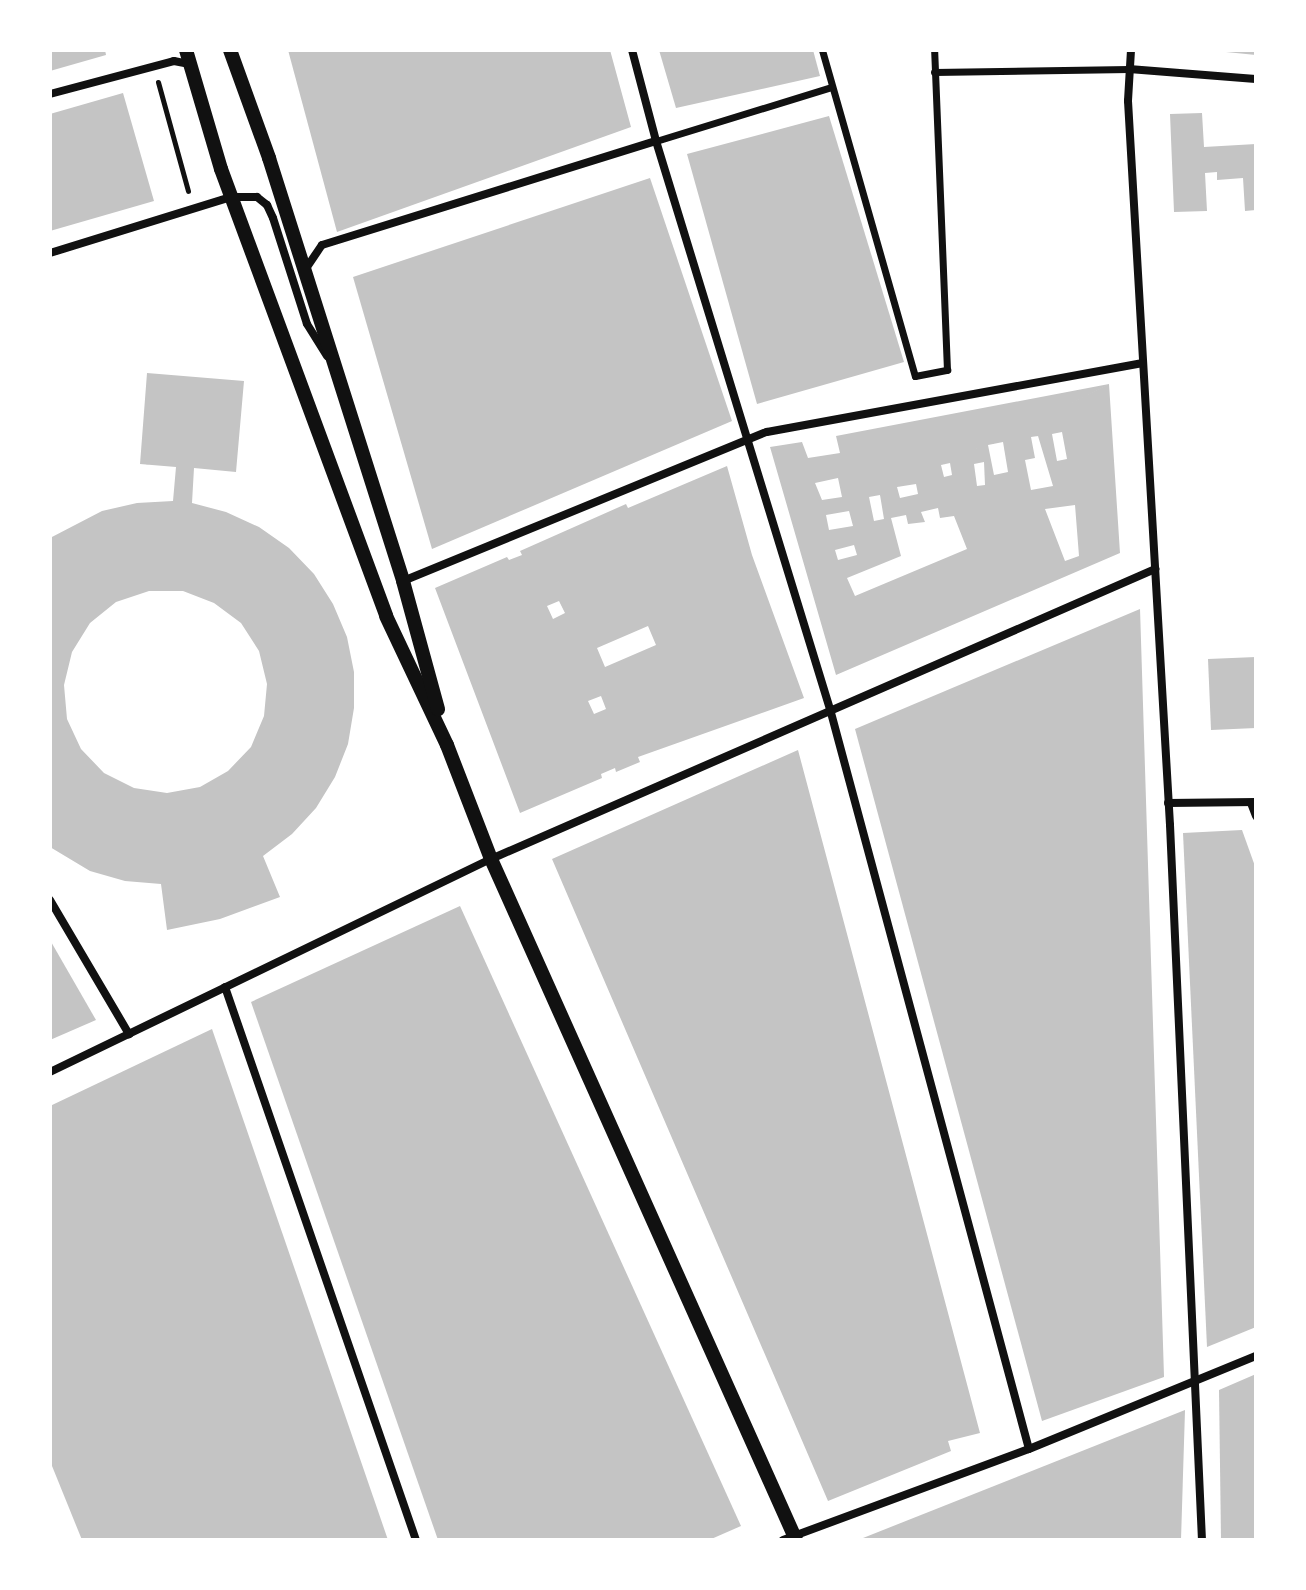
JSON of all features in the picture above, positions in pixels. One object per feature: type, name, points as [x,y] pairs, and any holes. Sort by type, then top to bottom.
[{"type":"street","points":[[230,50],[403,581],[447,745]]},
{"type":"street","points":[[632,50],[656,141],[830,709],[1029,1449]]},
{"type":"street","points":[[822,50],[915,376],[947,370],[934,50]]},
{"type":"street","points":[[1131,50],[1129,69],[1143,363],[1168,803],[1202,1540]]},
{"type":"street","points":[[50,94],[188,57],[231,197],[386,616],[447,745],[491,859],[791,1538],[1029,1449],[1256,1356]]},
{"type":"street","points":[[934,72],[1129,69],[1256,79]]},
{"type":"street","points":[[304,271],[322,245],[832,87]]},
{"type":"street","points":[[50,253],[231,197],[257,197],[267,205],[307,324],[336,370]]},
{"type":"street","points":[[403,581],[767,432],[1143,363]]},
{"type":"street","points":[[50,1072],[491,859],[1155,569]]},
{"type":"street","points":[[1168,803],[1254,802],[1256,816]]},
{"type":"street","points":[[50,900],[129,1034]]},
{"type":"street","points":[[225,987],[416,1540]]},
{"type":"path","points":[[153,65],[194,210]]},
{"type":"building","points":[[50,50],[105,50],[106,55],[50,71]]},
{"type":"building","points":[[288,50],[610,50],[631,127],[337,232]]},
{"type":"building","points":[[659,50],[813,50],[820,76],[676,108]]},
{"type":"building","points":[[1256,50],[1256,55],[1226,52]]},
{"type":"building","points":[[123,93],[154,201],[50,231],[50,114]]},
{"type":"building","points":[[1202,113],[1204,147],[1256,144],[1256,210],[1245,211],[1243,178],[1217,180],[1217,172],[1205,173],[1207,211],[1174,212],[1170,114]]},
{"type":"building","points":[[829,116],[904,362],[757,404],[687,154]]},
{"type":"building","points":[[650,178],[732,421],[432,549],[353,277]]},
{"type":"building","points":[[147,373],[244,381],[236,472],[194,468],[192,503],[226,512],[259,527],[289,548],[314,574],[333,604],[347,637],[354,672],[354,708],[348,744],[335,777],[316,808],[292,834],[263,856],[280,897],[220,919],[167,930],[161,884],[125,881],[90,871],[50,847],[50,538],[102,511],[137,503],[173,501],[176,467],[140,464]],"holes":[[[149,591],[183,591],[214,603],[241,623],[259,651],[267,684],[264,716],[251,747],[228,771],[200,787],[167,793],[134,788],[104,773],[81,749],[67,719],[64,685],[72,652],[90,623],[116,602]]]},
{"type":"building","points":[[1109,384],[1120,553],[836,675],[770,447],[802,442],[808,458],[840,453],[836,436]],"holes":[[[1062,432],[1067,459],[1057,461],[1052,434]],[[1038,436],[1053,486],[1031,490],[1025,460],[1035,458],[1031,437]],[[1003,442],[1008,472],[994,475],[988,445]],[[984,462],[985,485],[977,486],[974,464]],[[950,463],[952,475],[944,477],[941,465]],[[838,478],[842,497],[822,500],[815,483]],[[916,484],[918,494],[900,498],[897,487]],[[880,495],[884,519],[874,521],[869,497]],[[1075,505],[1079,556],[1065,561],[1045,509]],[[938,508],[940,518],[954,516],[967,549],[855,596],[847,578],[901,556],[891,518],[906,515],[908,524],[925,522],[921,512]],[[849,511],[853,526],[829,530],[826,515]],[[854,545],[857,555],[838,560],[835,550]]]},
{"type":"building","points":[[727,466],[752,555],[804,698],[638,757],[640,762],[616,772],[615,768],[601,774],[602,778],[520,813],[435,588],[507,557],[509,560],[522,555],[520,551],[626,504],[628,508]],"holes":[[[559,601],[565,613],[553,619],[547,606]],[[648,626],[656,645],[605,667],[597,648]],[[601,696],[606,709],[594,714],[588,701]]]},
{"type":"building","points":[[1140,609],[1164,1377],[1042,1421],[855,729]]},
{"type":"building","points":[[1256,657],[1256,728],[1211,730],[1208,659]]},
{"type":"building","points":[[798,750],[980,1433],[948,1441],[951,1451],[828,1501],[552,859]]},
{"type":"building","points":[[1242,830],[1256,869],[1256,1327],[1207,1347],[1183,833]]},
{"type":"building","points":[[460,906],[741,1526],[709,1540],[438,1540],[251,1002]]},
{"type":"building","points":[[50,940],[96,1020],[50,1040]]},
{"type":"building","points":[[212,1029],[388,1540],[82,1540],[50,1461],[50,1106]]},
{"type":"building","points":[[1256,1374],[1256,1540],[1221,1540],[1219,1390]]},
{"type":"building","points":[[1185,1410],[1181,1540],[858,1540]]}]
